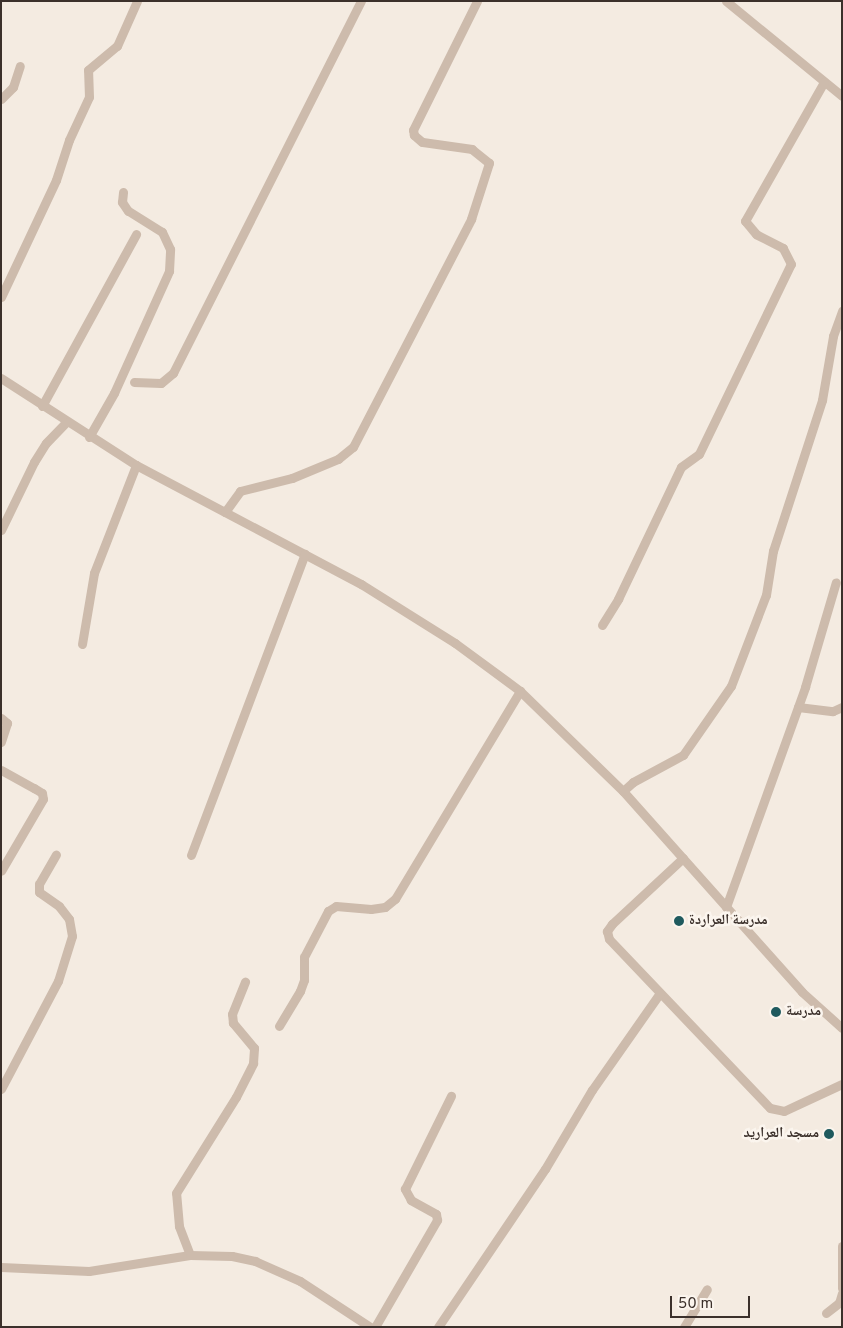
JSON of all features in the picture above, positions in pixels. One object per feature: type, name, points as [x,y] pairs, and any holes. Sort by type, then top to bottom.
[{"type":"street","points":[[1,297],[56,180],[69,140],[89,97],[88,70],[117,46],[137,1]]},
{"type":"street","points":[[134,382],[161,383],[177,366],[305,107],[361,1]]},
{"type":"street","points":[[225,512],[240,491],[292,478],[338,459],[352,447],[471,219],[489,163],[472,149],[422,142],[414,135],[413,130],[477,1]]},
{"type":"street","points":[[726,1],[842,96]]},
{"type":"street","points":[[1,99],[12,87],[20,66]]},
{"type":"street","points":[[602,625],[626,584],[681,467],[699,454],[791,264],[783,248],[756,234],[745,221],[824,82]]},
{"type":"street","points":[[89,437],[114,393],[169,271],[170,249],[162,232],[128,210],[122,202],[123,192]]},
{"type":"street","points":[[42,406],[136,234]]},
{"type":"street","points":[[624,791],[633,782],[683,755],[731,686],[766,595],[773,551],[822,400],[833,336],[842,311]]},
{"type":"street","points":[[1,378],[89,437],[136,465],[361,584],[456,643],[520,692],[624,791],[802,992],[842,1028]]},
{"type":"street","points":[[1,530],[34,462],[46,443],[66,422]]},
{"type":"street","points":[[82,644],[94,573],[136,465]]},
{"type":"street","points":[[190,855],[305,554]]},
{"type":"street","points":[[726,907],[798,707],[836,582]]},
{"type":"street","points":[[279,1026],[300,991],[304,980],[304,957],[328,911],[336,906],[371,909],[385,907],[395,899],[520,692]]},
{"type":"street","points":[[798,707],[833,711],[842,707]]},
{"type":"street","points":[[1,718],[7,723],[1,742]]},
{"type":"street","points":[[1,770],[42,793],[43,799],[1,872]]},
{"type":"street","points":[[1,1089],[58,981],[72,936],[69,919],[59,906],[38,892],[39,884],[56,854]]},
{"type":"street","points":[[683,858],[607,931],[615,947],[770,1108],[784,1111],[842,1084]]},
{"type":"street","points":[[190,1255],[179,1226],[176,1193],[236,1098],[253,1063],[254,1048],[233,1022],[232,1014],[246,982]]},
{"type":"street","points":[[438,1327],[545,1169],[592,1090],[660,993]]},
{"type":"street","points":[[374,1327],[437,1220],[436,1214],[412,1200],[405,1189],[451,1096]]},
{"type":"street","points":[[842,1246],[842,1288]]},
{"type":"street","points":[[1,1267],[89,1271],[190,1255],[218,1254],[255,1261],[300,1281],[370,1327]]},
{"type":"street","points":[[684,1327],[707,1289]]},
{"type":"street","points":[[826,1313],[839,1303],[842,1293]]},
{"type":"place","name":"مدرسة العراردة","points":[[679,921]]},
{"type":"place","name":"مدرسة","points":[[776,1012]]},
{"type":"place","name":"مسجد العراريد","points":[[829,1134]]}]
